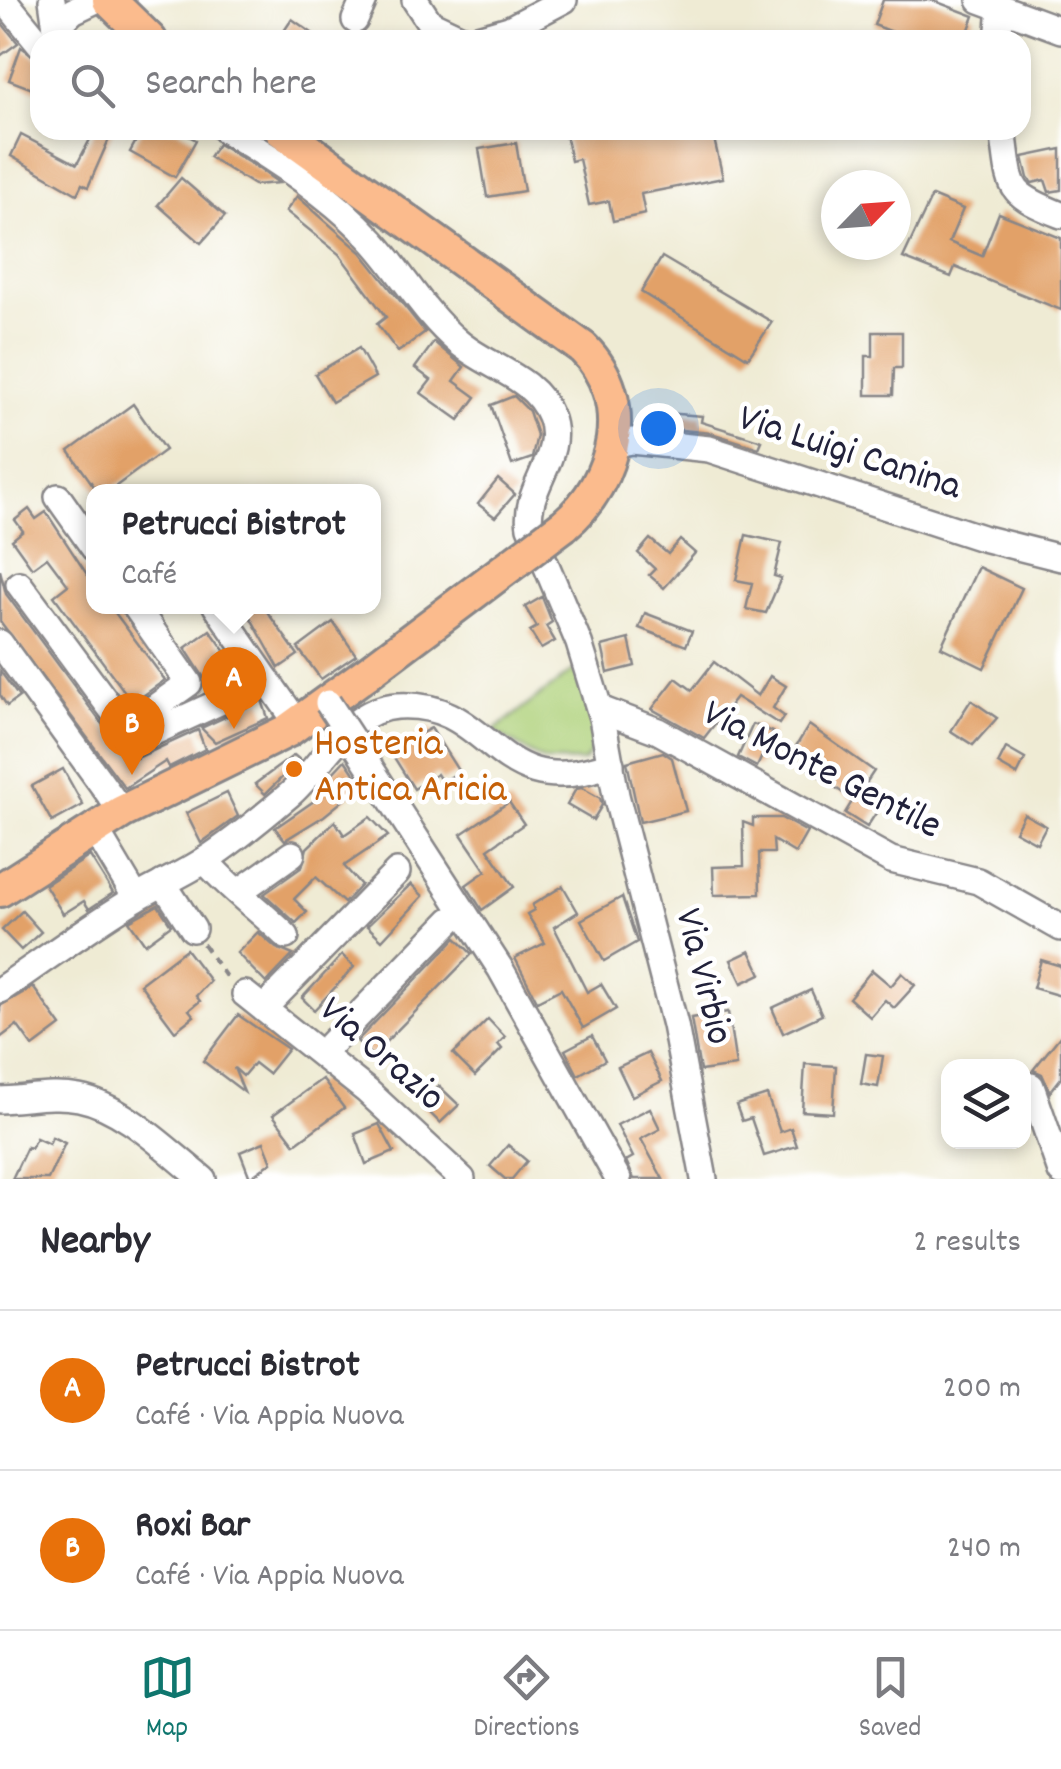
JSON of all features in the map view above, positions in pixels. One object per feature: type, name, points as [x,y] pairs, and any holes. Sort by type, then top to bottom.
[{"type":"main road","points":[[109,0],[140,30]]},
{"type":"main road","points":[[0,890],[108,821],[298,724],[599,487],[611,444],[612,393],[604,374],[583,348],[296,140]]},
{"type":"street","points":[[4,0],[43,30]]},
{"type":"street","points":[[52,0],[52,30]]},
{"type":"street","points":[[58,30],[73,11],[96,0]]},
{"type":"street","points":[[415,0],[430,23],[446,30]]},
{"type":"street","points":[[502,30],[564,0]]},
{"type":"street","points":[[990,4],[1061,30]]},
{"type":"street","points":[[990,4],[996,30]]},
{"type":"street","points":[[239,140],[343,212],[375,244],[454,339],[486,363],[519,378],[538,396],[551,418],[554,437],[529,506],[548,528]]},
{"type":"street","points":[[1005,140],[1012,188],[1022,200],[1061,215]]},
{"type":"street","name":"Via Luigi Canina","points":[[611,444],[632,442],[709,449],[982,538],[1061,558]]},
{"type":"street","points":[[58,497],[86,537]]},
{"type":"street","name":"Via Virbio","points":[[548,528],[600,709],[616,795],[675,1025],[704,1179]]},
{"type":"street","points":[[18,584],[135,741],[268,680]]},
{"type":"street","points":[[126,728],[190,683],[142,614]]},
{"type":"street","points":[[222,614],[298,724]]},
{"type":"street","points":[[0,642],[108,821],[136,898]]},
{"type":"street","points":[[328,703],[500,968],[618,1179]]},
{"type":"street","points":[[0,990],[136,898],[205,860],[292,793],[350,728],[374,712],[396,706],[418,708],[464,722],[520,767],[542,775],[565,777],[611,764]]},
{"type":"street","name":"Via Monte Gentile","points":[[600,709],[658,731],[891,860],[978,881],[1061,928]]},
{"type":"street","points":[[240,891],[292,854]]},
{"type":"street","points":[[205,860],[229,888],[240,891],[286,936]]},
{"type":"street","points":[[247,995],[397,872]]},
{"type":"street","points":[[164,883],[193,929]]},
{"type":"street","points":[[322,1054],[451,920]]},
{"type":"street","name":"Via Orazio","points":[[247,995],[322,1054],[462,1179]]},
{"type":"street","points":[[1031,1086],[1061,1172]]},
{"type":"street","points":[[0,1100],[64,1096],[88,1100],[118,1114],[204,1179]]},
{"type":"path","points":[[193,929],[247,995]]},
{"type":"green space","points":[[578,667],[595,729],[590,753],[583,762],[544,761],[493,731]]},
{"type":"building","points":[[883,0],[932,0],[974,16],[969,30],[887,30],[874,25]]},
{"type":"building","points":[[292,19],[308,30],[285,30]]},
{"type":"building","points":[[0,21],[18,43],[0,56]]},
{"type":"building","points":[[21,47],[30,53],[30,88],[9,80]]},
{"type":"building","points":[[21,135],[77,164],[90,140],[109,140],[88,187],[82,184],[77,194],[11,156]]},
{"type":"building","points":[[137,140],[196,140],[175,177],[130,152]]},
{"type":"building","points":[[566,140],[714,140],[723,178],[641,194],[645,214],[613,221],[609,201],[589,205],[579,159],[571,161]]},
{"type":"building","points":[[516,143],[524,191],[487,197],[479,149]]},
{"type":"building","points":[[218,144],[279,183],[254,185],[209,157]]},
{"type":"building","points":[[1061,149],[1061,190],[1049,192],[1045,180],[1032,183],[1023,157]]},
{"type":"building","points":[[181,178],[225,216],[201,243],[158,205]]},
{"type":"building","points":[[297,196],[361,252],[425,332],[398,352],[377,324],[386,317],[339,254],[286,211]]},
{"type":"building","points":[[932,196],[963,209],[949,242],[982,256],[999,213],[1061,238],[1061,310],[955,267],[951,277],[908,260],[911,241]]},
{"type":"building","points":[[662,257],[772,322],[748,358],[641,292]]},
{"type":"building","points":[[873,332],[902,332],[902,368],[894,368],[893,395],[866,395],[866,356],[873,356]]},
{"type":"building","points":[[434,342],[464,367],[454,381],[476,397],[459,420],[421,393],[431,380],[415,368]]},
{"type":"building","points":[[359,348],[375,377],[332,402],[315,374]]},
{"type":"building","points":[[514,396],[529,411],[537,435],[532,458],[512,465],[491,405]]},
{"type":"building","points":[[133,404],[165,450],[119,484],[92,484],[69,451]]},
{"type":"building","points":[[654,412],[702,416],[701,422],[762,441],[759,448],[711,433],[653,427]]},
{"type":"building","points":[[498,479],[515,494],[495,517],[478,504]]},
{"type":"building","points":[[29,509],[36,519],[46,512],[86,573],[86,614],[116,614],[165,680],[133,703],[54,596],[68,585],[47,557],[32,568],[12,540],[23,531],[15,520]]},
{"type":"building","points":[[746,535],[782,543],[774,576],[781,578],[766,613],[746,609],[752,583],[736,580]]},
{"type":"building","points":[[650,539],[668,554],[680,540],[695,553],[664,588],[649,575],[655,569],[638,553]]},
{"type":"building","points":[[978,567],[1022,588],[984,668],[941,647]]},
{"type":"building","points":[[0,570],[6,594],[122,751],[137,758],[198,730],[205,749],[169,767],[166,761],[125,788],[0,621]]},
{"type":"building","points":[[542,597],[552,622],[546,626],[555,641],[541,649],[530,631],[537,627],[525,607]]},
{"type":"building","points":[[645,613],[692,631],[686,646],[639,628]]},
{"type":"building","points":[[249,614],[269,614],[298,655],[279,668]]},
{"type":"building","points":[[333,622],[356,655],[321,679],[298,648]]},
{"type":"building","points":[[210,630],[231,659],[218,668],[223,673],[208,684],[185,648]]},
{"type":"building","points":[[629,639],[635,666],[608,673],[602,646]]},
{"type":"building","points":[[714,662],[758,696],[770,676],[786,686],[773,708],[784,716],[779,724],[736,697],[704,738],[652,709],[676,678],[692,690]]},
{"type":"building","points":[[0,671],[19,697],[7,706],[0,695]]},
{"type":"building","points":[[262,700],[268,718],[215,742],[201,728]]},
{"type":"building","points":[[971,700],[997,718],[973,745],[951,731]]},
{"type":"building","points":[[753,724],[773,732],[757,767],[738,757]]},
{"type":"building","points":[[809,725],[874,771],[866,783],[887,796],[867,827],[845,813],[853,800],[790,756]]},
{"type":"building","points":[[431,728],[459,772],[442,782],[437,774],[414,789],[390,751]]},
{"type":"building","points":[[1006,748],[1025,759],[1017,775],[998,764]]},
{"type":"building","points":[[663,752],[672,758],[686,811],[640,822],[627,762]]},
{"type":"building","points":[[294,755],[300,760],[265,794],[255,784]]},
{"type":"building","points":[[345,760],[362,785],[324,816],[285,840],[275,828],[321,796],[316,791]]},
{"type":"building","points":[[63,769],[83,805],[52,822],[32,786]]},
{"type":"building","points":[[582,788],[600,798],[602,805],[593,820],[567,805],[576,789]]},
{"type":"building","points":[[227,793],[238,816],[201,843],[186,813]]},
{"type":"building","points":[[509,802],[524,824],[488,849],[514,887],[482,910],[466,885],[486,871],[461,834]]},
{"type":"building","points":[[1024,814],[1046,826],[1037,843],[1015,831]]},
{"type":"building","points":[[370,817],[388,836],[344,866],[361,885],[344,903],[316,877],[294,899],[307,912],[296,923],[264,894],[302,867],[307,848],[335,821],[344,835]]},
{"type":"building","points":[[753,818],[781,818],[807,832],[795,853],[773,840],[774,853],[759,853],[760,894],[714,895],[713,867],[744,866],[743,822],[753,826]]},
{"type":"building","points":[[90,856],[113,893],[89,909],[84,901],[63,914],[45,885]]},
{"type":"building","points":[[411,884],[423,896],[382,940],[367,926]]},
{"type":"building","points":[[563,886],[578,912],[554,927],[587,992],[601,984],[616,1009],[583,1028],[561,989],[537,1001],[515,958],[545,943],[527,914],[534,910],[532,905]]},
{"type":"building","points":[[622,897],[637,942],[604,961],[581,920]]},
{"type":"building","points":[[158,905],[171,925],[145,944],[129,921]]},
{"type":"building","points":[[22,911],[41,932],[21,950],[2,930]]},
{"type":"building","points":[[258,932],[276,948],[293,955],[266,983],[237,953]]},
{"type":"building","points":[[456,938],[472,954],[372,1056],[357,1041]]},
{"type":"building","points":[[186,949],[210,981],[196,996],[200,1001],[189,1010],[194,1016],[175,1031],[140,984]]},
{"type":"building","points":[[750,951],[761,974],[742,983],[731,960]]},
{"type":"building","points":[[342,955],[354,967],[314,1010],[302,998]]},
{"type":"building","points":[[1041,960],[1061,966],[1061,996],[1033,988]]},
{"type":"building","points":[[872,970],[891,986],[902,973],[915,985],[894,1008],[885,1000],[870,1017],[849,998]]},
{"type":"building","points":[[33,987],[61,1026],[33,1047],[17,1025],[0,1038],[0,1006]]},
{"type":"building","points":[[811,990],[822,1015],[783,1033],[772,1008]]},
{"type":"building","points":[[728,1012],[736,1066],[700,1071],[691,1018]]},
{"type":"building","points":[[238,1015],[288,1049],[268,1074],[254,1063],[243,1076],[234,1068],[244,1092],[203,1061]]},
{"type":"building","points":[[488,1019],[505,1037],[498,1044],[502,1049],[475,1076],[453,1054]]},
{"type":"building","points":[[1061,1035],[1061,1078],[1050,1092],[1042,1074],[1033,1070]]},
{"type":"building","points":[[592,1036],[605,1060],[578,1075],[565,1050]]},
{"type":"building","points":[[648,1053],[662,1081],[632,1096],[618,1067]]},
{"type":"building","points":[[866,1054],[883,1056],[878,1087],[861,1084]]},
{"type":"building","points":[[805,1064],[836,1066],[833,1113],[802,1111]]},
{"type":"building","points":[[322,1079],[344,1108],[295,1144],[273,1115]]},
{"type":"building","points":[[439,1086],[459,1105],[440,1123],[421,1104]]},
{"type":"building","points":[[767,1095],[780,1132],[791,1128],[797,1146],[764,1156],[751,1118],[742,1121],[736,1105]]},
{"type":"building","points":[[650,1108],[660,1129],[641,1139],[663,1179],[634,1179],[626,1161],[633,1157],[617,1125]]},
{"type":"building","points":[[379,1124],[394,1152],[366,1164],[355,1134]]},
{"type":"building","points":[[52,1137],[65,1143],[48,1179],[12,1179],[27,1147],[31,1148],[36,1138],[49,1144]]},
{"type":"building","points":[[264,1142],[272,1162],[250,1178],[240,1152]]},
{"type":"building","points":[[508,1145],[527,1161],[512,1179],[505,1179],[490,1166]]},
{"type":"place","name":"Petrucci Bistrot","points":[[234,729]]},
{"type":"place","name":"Hosteria Antica Aricia","points":[[294,769]]},
{"type":"place","name":"Roxi Bar","points":[[132,775]]}]
